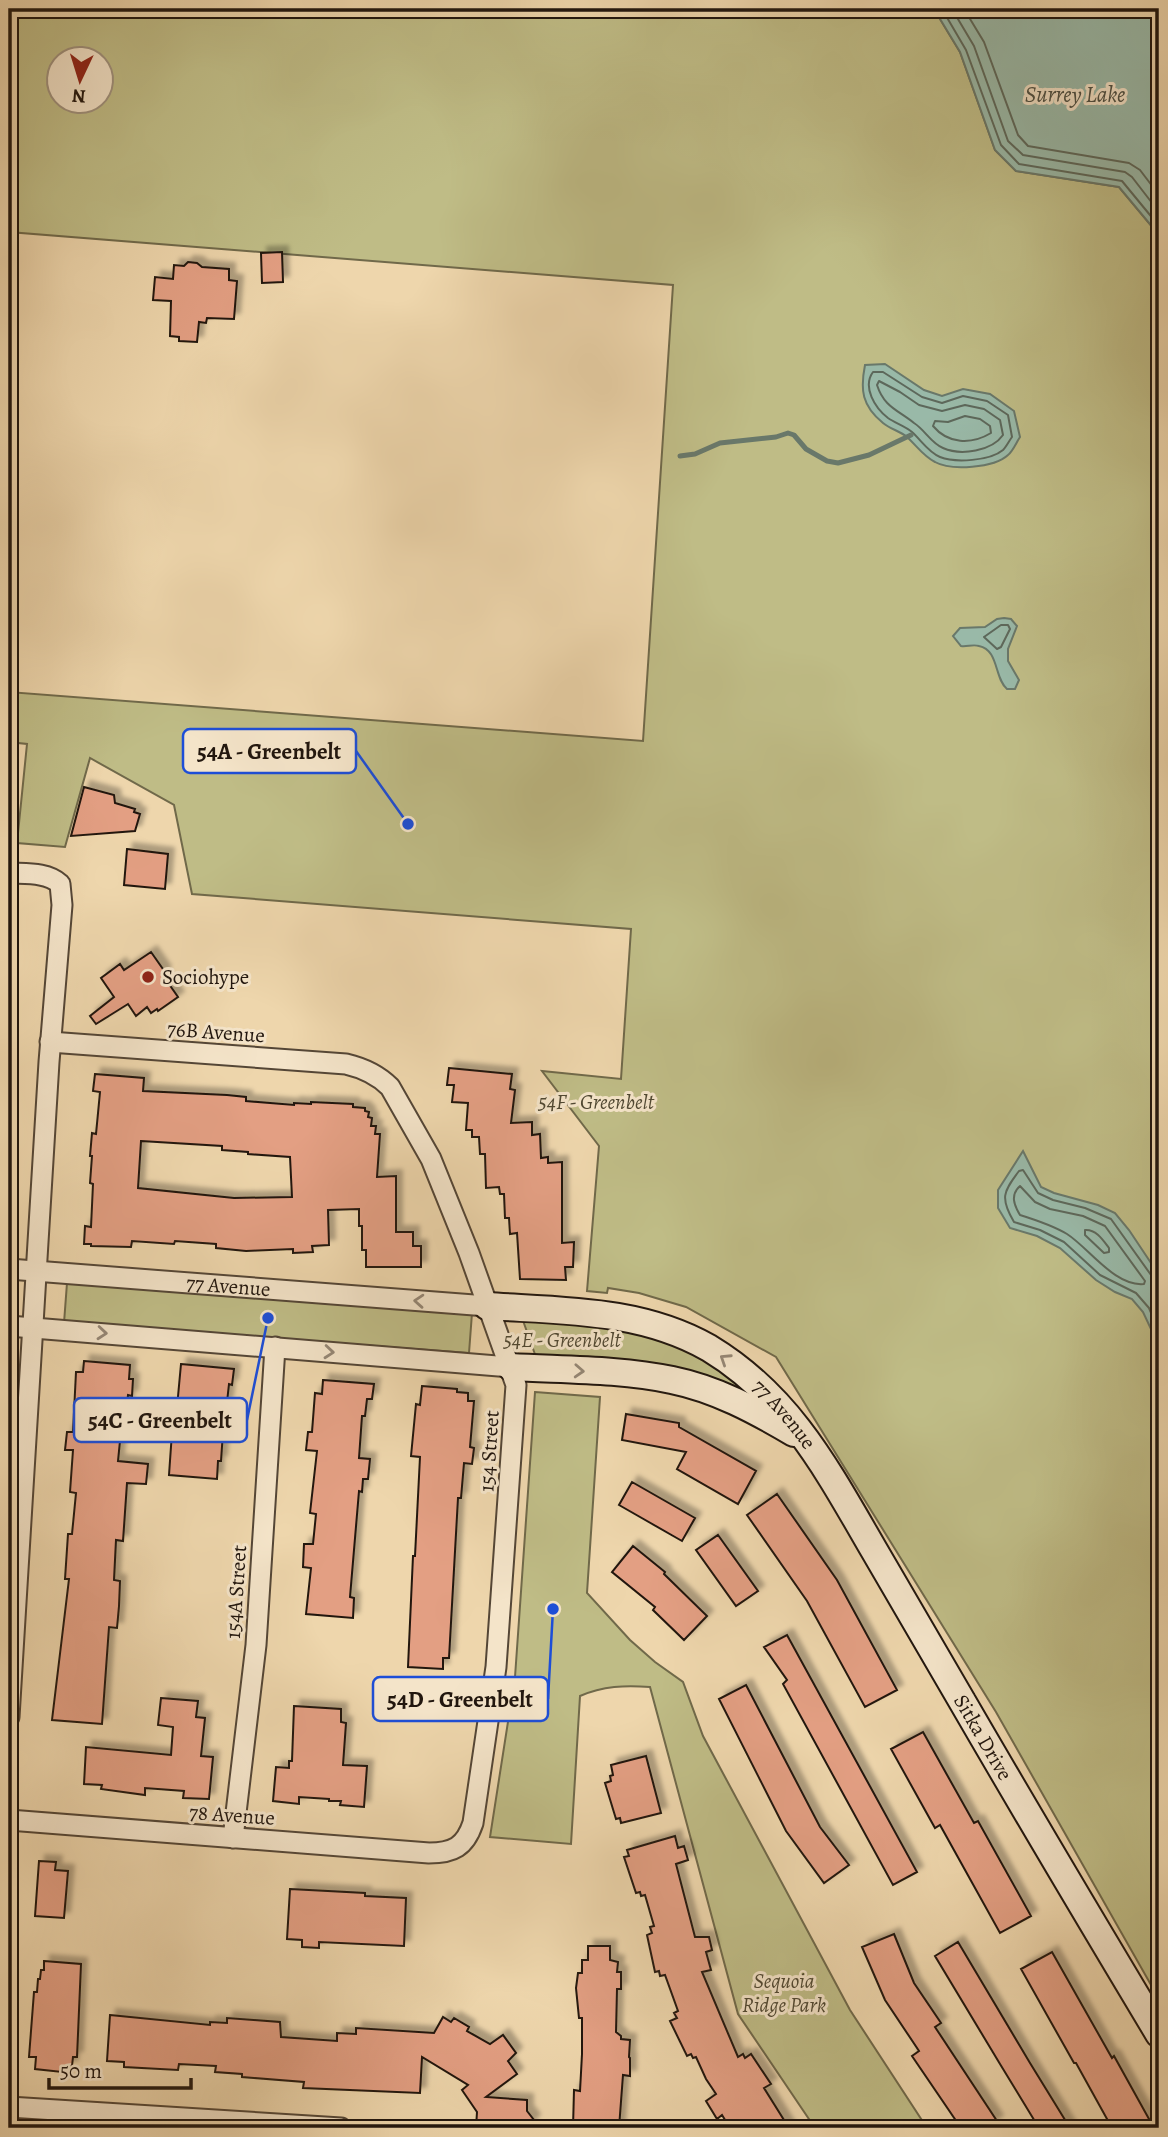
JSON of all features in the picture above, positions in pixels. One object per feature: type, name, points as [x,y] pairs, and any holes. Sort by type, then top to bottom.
[{"type":"street","points":[[9,873],[50,877],[60,884],[62,905],[50,1042],[9,1717]]},
{"type":"street","name":"76B Avenue","points":[[50,1042],[346,1064],[362,1067],[377,1076]]},
{"type":"street","name":"154 Street","points":[[377,1076],[390,1087],[423,1142],[469,1253],[516,1385],[494,1688],[472,1824],[464,1843],[452,1851]]},
{"type":"street","name":"77 Avenue","points":[[9,1269],[616,1315],[650,1322],[731,1362],[776,1400],[807,1441]]},
{"type":"street","name":"77 Avenue","points":[[9,1326],[640,1375],[673,1380],[731,1399],[807,1441]]},
{"type":"street","name":"154A Street","points":[[233,1838],[256,1645],[275,1348]]},
{"type":"street","name":"Sitka Drive","points":[[807,1441],[822,1460],[1026,1812],[1159,2034]]},
{"type":"street","name":"78 Avenue","points":[[9,1821],[429,1853],[452,1851]]},
{"type":"street","points":[[9,2107],[341,2128]]},
{"type":"green space","name":"54F - Greenbelt","points":[[9,9],[934,9],[960,52],[995,150],[1016,171],[1119,187],[1159,235],[1159,1999],[996,1712],[776,1357],[686,1307],[639,1293],[608,1288],[607,1293],[587,1291],[599,1146],[542,1071],[621,1079],[631,929],[192,894],[174,805],[90,758],[65,847],[17,843],[27,744],[9,742],[9,692],[643,741],[673,285],[9,232]]},
{"type":"green space","points":[[67,1283],[472,1313],[469,1353],[64,1323]]},
{"type":"green space","name":"54E - Greenbelt","points":[[521,1315],[616,1323],[680,1342],[773,1406],[537,1360]]},
{"type":"green space","name":"Sequoia Ridge Park","points":[[535,1392],[600,1397],[587,1593],[630,1640],[683,1682],[703,1736],[850,2010],[927,2128],[815,2128],[738,2014],[650,1687],[614,1687],[580,1696],[571,1844],[490,1837],[515,1677]]},
{"type":"water","name":"Surrey Lake","points":[[934,9],[1159,9],[1159,235],[1119,187],[1016,171],[995,150],[960,52]]},
{"type":"water","points":[[885,364],[924,390],[942,396],[963,389],[990,394],[1014,411],[1020,437],[1013,449],[993,463],[972,467],[951,467],[931,460],[907,437],[876,417],[867,404],[863,390],[865,365]]},
{"type":"water","points":[[1004,618],[1011,619],[1017,626],[1008,649],[1008,661],[1019,680],[1015,689],[1007,689],[1003,684],[990,653],[977,645],[961,646],[953,636],[960,628],[985,627]]},
{"type":"water","points":[[1023,1151],[1041,1187],[1115,1213],[1129,1230],[1159,1275],[1159,1346],[1143,1312],[1132,1299],[1096,1280],[1060,1248],[1037,1236],[1010,1228],[998,1208],[998,1190]]},
{"type":"building","points":[[282,252],[283,282],[262,283],[261,253]]},
{"type":"building","points":[[188,262],[202,267],[229,269],[229,280],[237,281],[234,319],[207,318],[206,323],[199,322],[197,342],[179,341],[179,337],[170,336],[171,301],[153,300],[155,277],[173,279],[174,265],[184,266]]},
{"type":"building","points":[[84,787],[114,795],[115,803],[135,809],[134,812],[140,814],[135,831],[71,836]]},
{"type":"building","points":[[127,849],[168,854],[165,889],[124,885]]},
{"type":"building","points":[[151,952],[178,997],[158,1011],[157,1009],[151,1013],[147,1007],[136,1016],[128,1004],[96,1024],[90,1016],[114,997],[101,978],[120,964],[124,970]]},
{"type":"building","points":[[449,1068],[512,1074],[510,1089],[515,1090],[511,1123],[532,1122],[532,1135],[540,1134],[541,1158],[548,1157],[548,1163],[562,1162],[562,1243],[574,1242],[573,1267],[565,1267],[566,1280],[520,1279],[517,1233],[510,1234],[509,1218],[505,1218],[504,1194],[500,1194],[499,1187],[486,1188],[485,1154],[480,1154],[479,1137],[472,1137],[472,1130],[466,1130],[468,1103],[452,1102],[454,1085],[447,1085]]},
{"type":"building","points":[[95,1074],[144,1078],[143,1091],[227,1095],[246,1097],[246,1101],[294,1105],[311,1102],[353,1104],[353,1107],[365,1108],[365,1111],[369,1112],[368,1117],[372,1118],[371,1126],[376,1126],[375,1134],[380,1134],[377,1177],[396,1176],[396,1232],[413,1232],[413,1246],[421,1246],[421,1267],[366,1267],[359,1209],[328,1210],[329,1245],[312,1246],[313,1252],[293,1253],[293,1249],[246,1251],[216,1248],[216,1244],[175,1241],[174,1244],[132,1241],[131,1247],[84,1244],[85,1226],[91,1227],[93,1184],[90,1183],[90,1156],[92,1133],[96,1134],[100,1092],[93,1091]],"holes":[[[141,1141],[222,1146],[222,1150],[290,1157],[292,1197],[234,1198],[138,1188]]]},
{"type":"building","points":[[84,1361],[130,1365],[132,1396],[128,1395],[118,1461],[148,1464],[146,1484],[127,1483],[123,1541],[116,1540],[114,1580],[120,1581],[119,1606],[117,1628],[109,1627],[102,1724],[52,1720],[69,1579],[65,1579],[68,1534],[72,1534],[76,1493],[70,1492],[73,1450],[65,1450],[67,1432],[73,1432],[76,1372],[83,1372]]},
{"type":"building","points":[[181,1364],[234,1369],[232,1385],[229,1384],[225,1402],[221,1461],[218,1461],[217,1479],[169,1475],[173,1418],[176,1418]]},
{"type":"building","points":[[323,1380],[374,1384],[372,1399],[367,1399],[365,1416],[362,1416],[359,1458],[370,1459],[368,1479],[363,1479],[362,1492],[359,1491],[350,1597],[354,1598],[353,1618],[306,1614],[311,1568],[303,1567],[304,1544],[313,1544],[316,1514],[310,1513],[317,1451],[306,1450],[308,1432],[312,1432],[315,1393],[322,1394]]},
{"type":"building","points":[[422,1386],[457,1389],[457,1392],[468,1393],[468,1401],[474,1401],[470,1447],[474,1448],[472,1464],[464,1463],[461,1498],[458,1498],[449,1658],[443,1658],[443,1669],[408,1667],[420,1457],[411,1456],[416,1404],[420,1405]]},
{"type":"building","points":[[626,1414],[679,1423],[679,1427],[756,1471],[738,1504],[677,1469],[686,1452],[622,1440]]},
{"type":"building","points":[[632,1482],[695,1518],[682,1541],[619,1505]]},
{"type":"building","points":[[777,1494],[837,1580],[897,1690],[865,1707],[807,1601],[747,1515]]},
{"type":"building","points":[[718,1535],[758,1591],[736,1606],[696,1550]]},
{"type":"building","points":[[633,1546],[665,1572],[664,1574],[707,1616],[684,1640],[653,1610],[655,1607],[612,1572]]},
{"type":"building","points":[[787,1635],[917,1872],[893,1885],[783,1684],[787,1680],[764,1647]]},
{"type":"building","points":[[746,1685],[820,1827],[849,1865],[824,1883],[786,1831],[719,1699]]},
{"type":"building","points":[[161,1698],[198,1701],[196,1717],[205,1718],[201,1756],[213,1757],[209,1799],[183,1798],[184,1791],[145,1788],[145,1795],[101,1789],[102,1785],[84,1784],[86,1747],[171,1755],[173,1727],[158,1725]]},
{"type":"building","points":[[294,1706],[341,1709],[341,1722],[346,1723],[343,1765],[367,1766],[364,1807],[340,1805],[341,1801],[329,1799],[299,1797],[299,1804],[273,1801],[276,1767],[289,1768],[289,1761],[292,1761]]},
{"type":"building","points":[[923,1732],[974,1823],[978,1821],[1031,1916],[1000,1933],[940,1825],[935,1828],[891,1749]]},
{"type":"building","points":[[646,1756],[661,1813],[621,1823],[620,1818],[616,1819],[605,1783],[611,1781],[610,1776],[613,1775],[611,1765]]},
{"type":"building","points":[[675,1836],[678,1848],[684,1846],[688,1860],[676,1864],[695,1937],[709,1937],[712,1950],[706,1952],[711,1970],[702,1972],[738,2057],[743,2054],[745,2058],[751,2054],[771,2084],[764,2088],[789,2128],[730,2128],[722,2115],[717,2119],[706,2101],[716,2094],[696,2057],[693,2058],[691,2054],[687,2056],[670,2021],[677,2018],[674,2013],[678,2011],[665,1975],[660,1976],[659,1971],[655,1972],[647,1935],[652,1933],[650,1927],[654,1926],[645,1895],[636,1893],[624,1857],[629,1856],[627,1850]]},
{"type":"building","points":[[39,1861],[56,1862],[55,1870],[68,1871],[64,1918],[35,1916]]},
{"type":"building","points":[[290,1889],[406,1898],[404,1946],[319,1942],[319,1948],[302,1947],[302,1940],[287,1939]]},
{"type":"building","points":[[894,1934],[914,1983],[941,2023],[935,2027],[997,2121],[987,2128],[961,2128],[912,2056],[919,2051],[885,2000],[862,1947]]},
{"type":"building","points":[[958,1942],[1070,2128],[1039,2128],[1000,2064],[935,1956]]},
{"type":"building","points":[[588,1946],[610,1946],[610,1960],[618,1962],[617,1972],[621,1972],[621,1989],[617,1989],[616,2032],[621,2039],[630,2040],[630,2076],[623,2075],[619,2128],[573,2128],[574,2090],[580,2091],[582,2054],[582,2018],[579,2018],[576,1988],[578,1973],[582,1973],[582,1960],[588,1960]]},
{"type":"building","points":[[1052,1952],[1154,2128],[1112,2128],[1074,2063],[1021,1969]]},
{"type":"building","points":[[44,1961],[81,1964],[77,2057],[73,2057],[72,2066],[63,2066],[62,2072],[35,2069],[36,2057],[29,2057],[34,1992],[37,1992]]},
{"type":"building","points":[[110,2015],[210,2025],[210,2022],[227,2023],[227,2018],[280,2022],[281,2037],[337,2041],[337,2033],[356,2034],[356,2028],[434,2033],[443,2017],[451,2022],[454,2018],[469,2027],[467,2031],[490,2044],[503,2035],[516,2053],[508,2061],[517,2074],[486,2097],[527,2100],[527,2111],[534,2120],[527,2128],[476,2128],[477,2112],[462,2090],[468,2085],[422,2057],[420,2093],[303,2088],[304,2082],[215,2072],[216,2066],[179,2064],[178,2070],[124,2067],[124,2062],[107,2061]]},
{"type":"waterway","points":[[680,456],[695,454],[720,443],[776,437],[788,433],[794,435],[806,449],[827,461],[838,463],[869,455],[911,435]]},
{"type":"place","name":"54A - Greenbelt","points":[[408,824]]},
{"type":"place","name":"Sociohype","points":[[148,977]]},
{"type":"place","name":"54C - Greenbelt","points":[[268,1318]]},
{"type":"place","name":"54D - Greenbelt","points":[[553,1609]]}]
